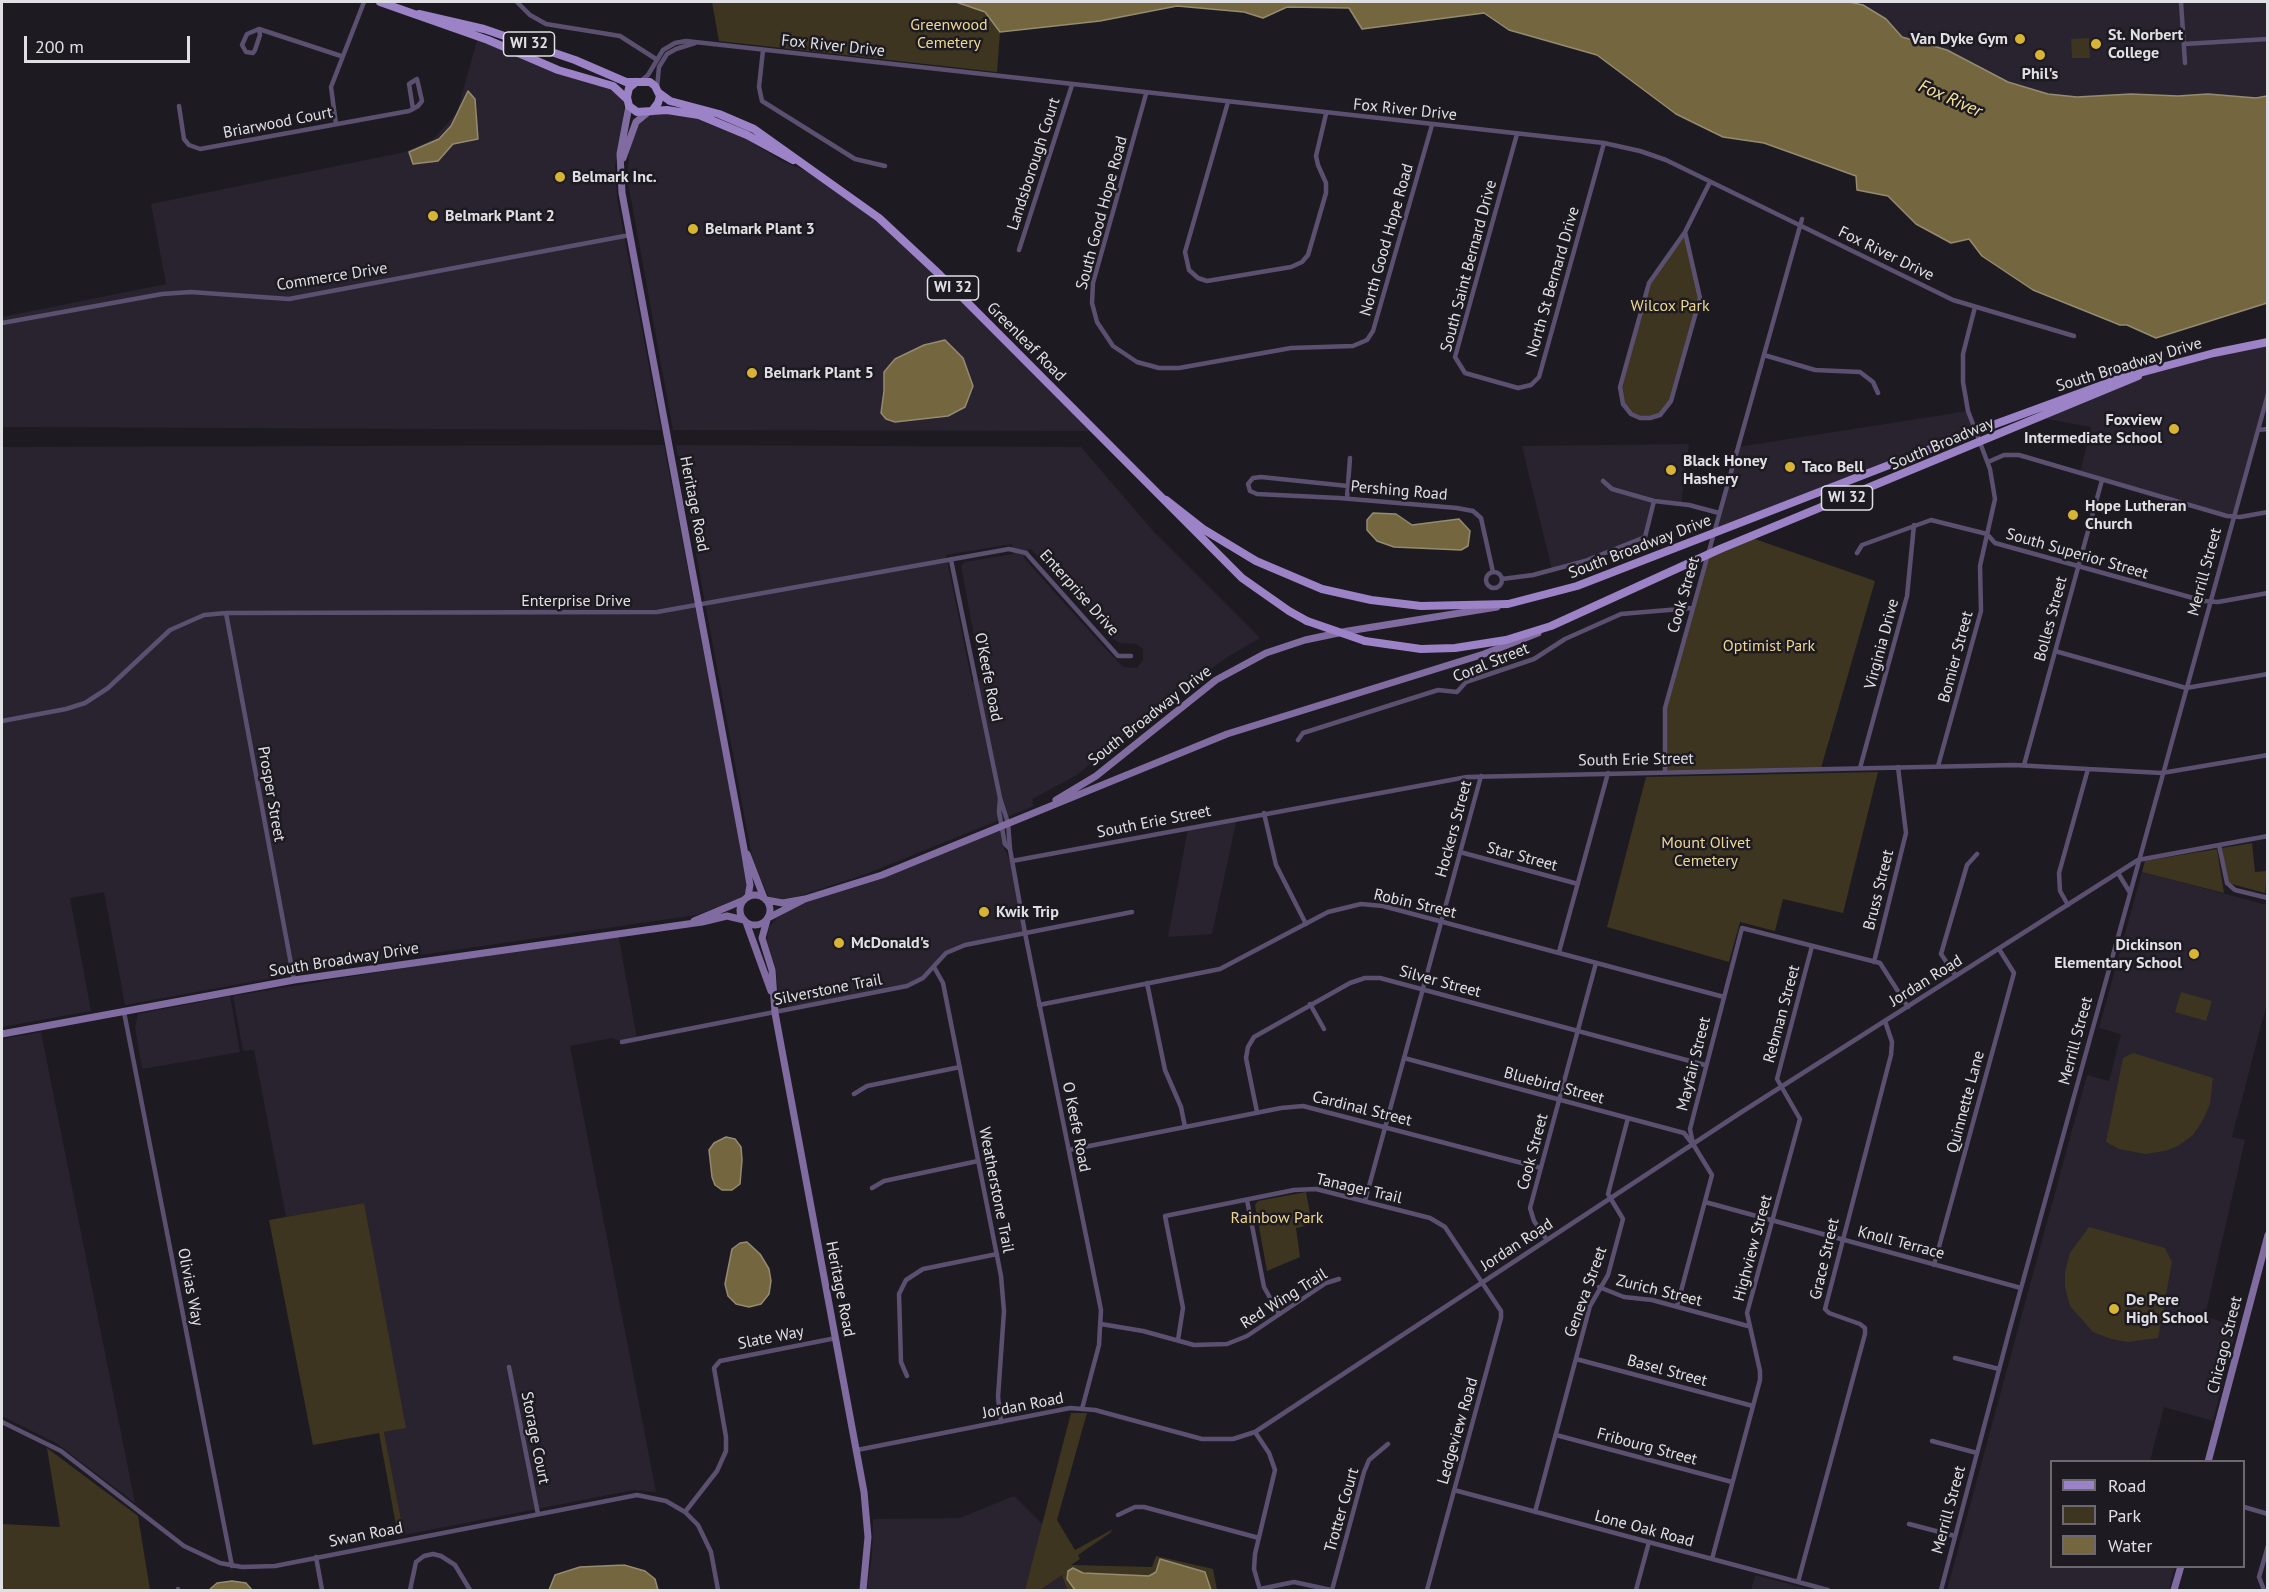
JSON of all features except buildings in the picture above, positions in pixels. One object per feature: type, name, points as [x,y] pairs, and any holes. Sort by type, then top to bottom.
[{"type":"main road","name":"WI 32","points":[[380,2],[502,45],[558,70],[613,86],[637,112],[649,112]]},
{"type":"main road","name":"WI 32","points":[[419,14],[484,29],[568,57],[622,81],[650,82],[658,90]]},
{"type":"main road","points":[[628,102],[629,88],[638,81]]},
{"type":"main road","points":[[649,112],[658,103],[658,90]]},
{"type":"main road","name":"Greenleaf Road","points":[[658,90],[670,101],[719,114],[754,129],[879,218],[912,247],[1166,500]]},
{"type":"main road","name":"Heritage Road","points":[[628,102],[621,145],[622,193],[744,849],[750,885],[746,899]]},
{"type":"main road","name":"Greenleaf Road","points":[[649,112],[674,110],[713,120],[806,166]]},
{"type":"main road","name":"Heritage Road","points":[[621,163],[631,131],[636,122],[649,112]]},
{"type":"main road","name":"South Broadway Drive","points":[[1046,807],[1096,776],[1216,680],[1266,653],[1305,640],[1348,631],[1508,604],[1565,591],[1976,431],[2121,378],[2214,352],[2268,342]]},
{"type":"main road","name":"South Broadway","points":[[1551,626],[1707,555],[2125,384],[2145,373]]},
{"type":"main road","name":"WI 32","points":[[1166,500],[1203,529],[1248,557],[1322,589],[1371,600],[1421,606],[1508,604]]},
{"type":"main road","name":"WI 32","points":[[1166,500],[1242,578],[1307,621],[1365,641],[1421,649],[1455,648],[1506,640],[1551,626]]},
{"type":"main road","name":"South Broadway Drive","points":[[765,899],[778,903],[805,899],[882,875],[1227,734],[1484,654],[1551,626]]},
{"type":"main road","name":"Heritage Road","points":[[744,849],[765,899]]},
{"type":"main road","points":[[756,896],[765,899],[770,910],[767,919],[757,925],[745,921],[741,910],[746,899],[756,896]]},
{"type":"main road","name":"South Broadway Drive","points":[[692,922],[746,899]]},
{"type":"main road","name":"South Broadway Drive","points":[[767,919],[805,899]]},
{"type":"main road","name":"South Broadway Drive","points":[[2,1034],[294,980],[727,916],[745,921]]},
{"type":"main road","name":"Heritage Road","points":[[767,919],[762,938],[772,970],[775,1013],[857,1450],[867,1520],[867,1558],[863,1590]]},
{"type":"main road","name":"Heritage Road","points":[[745,921],[772,993]]},
{"type":"main road","name":"Chicago Street","points":[[2208,1460],[2268,1235]]},
{"type":"main road","points":[[2174,1590],[2180,1568]]},
{"type":"street","points":[[336,124],[331,87],[341,56],[364,2]]},
{"type":"street","points":[[517,2],[530,15],[555,27],[620,36],[656,58]]},
{"type":"street","points":[[2181,2],[2186,63]]},
{"type":"street","points":[[259,29],[260,35],[255,50],[253,53],[246,52],[243,45],[247,34],[259,29],[341,56]]},
{"type":"street","points":[[2184,44],[2268,39]]},
{"type":"street","name":"Fox River Drive","points":[[638,81],[648,75],[656,58],[663,50],[675,43],[697,42],[1072,86],[1604,143],[1641,151],[1710,182],[1953,300],[2074,336]]},
{"type":"street","name":"Fox River Drive","points":[[658,90],[659,67],[667,54],[682,46],[697,42]]},
{"type":"street","points":[[763,50],[759,87],[762,101],[855,159],[885,166]]},
{"type":"street","points":[[414,79],[420,82],[423,98],[413,109],[409,84],[414,79]]},
{"type":"street","name":"Landsborough Court","points":[[1019,250],[1072,86]]},
{"type":"street","name":"South Good Hope Road","points":[[1146,94],[1093,283],[1094,313],[1101,332],[1127,357],[1148,366],[1168,369],[1310,347]]},
{"type":"street","points":[[1228,102],[1185,257],[1189,270],[1198,278],[1211,281],[1291,267],[1302,262],[1308,255],[1326,193],[1326,183],[1316,156],[1326,114]]},
{"type":"street","name":"Briarwood Court","points":[[179,106],[184,138],[189,146],[197,149],[413,109]]},
{"type":"street","name":"North Good Hope Road","points":[[1310,347],[1353,346],[1371,336],[1432,125]]},
{"type":"street","name":"South Saint Bernard Drive","points":[[1492,382],[1461,371],[1455,354],[1517,134]]},
{"type":"street","name":"North St Bernard Drive","points":[[1492,382],[1526,387],[1535,383],[1539,377],[1604,143]]},
{"type":"street","points":[[1685,232],[1700,298],[1671,401],[1660,415],[1640,418],[1631,414],[1623,404],[1620,387],[1649,283],[1685,232],[1710,182]]},
{"type":"street","name":"Cook Street","points":[[1665,772],[1665,708],[1802,219]]},
{"type":"street","name":"Commerce Drive","points":[[2,324],[162,294],[190,292],[289,299],[630,235]]},
{"type":"street","name":"Bomier Street","points":[[1938,766],[1981,611],[1980,566],[1995,499],[1988,462],[1966,405],[1962,369],[1966,339],[1975,307]]},
{"type":"street","points":[[1764,355],[1815,370],[1860,372],[1873,382],[1878,393]]},
{"type":"street","name":"Merrill Street","points":[[1941,1590],[2138,860],[2268,394]]},
{"type":"street","points":[[2258,430],[2268,429]]},
{"type":"street","points":[[1988,462],[2001,456],[2019,455],[2233,517],[2268,512]]},
{"type":"street","points":[[1347,498],[1350,459]]},
{"type":"street","name":"Pershing Road","points":[[1348,486],[1256,477],[1250,481],[1248,488],[1257,494],[1347,498],[1473,511],[1481,518],[1493,572]]},
{"type":"street","name":"Bolles Street","points":[[2024,765],[2102,480]]},
{"type":"street","points":[[1603,481],[1612,489],[1654,501],[1689,505],[1719,513]]},
{"type":"street","points":[[1502,579],[1499,573],[1493,572],[1486,578],[1489,586],[1497,586],[1502,579],[1533,575],[1585,561],[1645,537],[1654,501]]},
{"type":"street","name":"South Superior Street","points":[[1857,553],[1862,544],[1931,520],[1987,534],[1995,543],[2210,602],[2268,593]]},
{"type":"street","name":"Virginia Drive","points":[[1860,768],[1908,596],[1914,525]]},
{"type":"street","name":"Enterprise Drive","points":[[2,721],[66,710],[85,703],[108,688],[170,630],[198,617],[226,613],[637,613],[699,606],[1009,549],[1026,553],[1118,656],[1131,656]]},
{"type":"street","name":"O'Keefe Road","points":[[951,560],[1010,849]]},
{"type":"street","name":"Coral Street","points":[[1298,740],[1303,733],[1438,690],[1457,692],[1466,682],[1534,659],[1565,639],[1621,614],[1692,609]]},
{"type":"street","name":"Prosper Street","points":[[226,613],[294,980]]},
{"type":"street","points":[[2055,651],[2186,688],[2268,674]]},
{"type":"street","name":"South Erie Street","points":[[1012,861],[1436,781],[1481,776],[2024,765],[2163,773],[2268,755]]},
{"type":"street","name":"Bruss Street","points":[[1874,962],[1906,833],[1898,767]]},
{"type":"street","points":[[2068,905],[2060,891],[2059,873],[2088,769]]},
{"type":"street","points":[[1559,952],[1608,773]]},
{"type":"street","name":"Hockers Street","points":[[1365,1201],[1481,776]]},
{"type":"street","points":[[1264,813],[1276,865],[1306,924]]},
{"type":"street","points":[[2138,860],[2268,836]]},
{"type":"street","points":[[2219,845],[2227,883],[2235,890],[2268,898]]},
{"type":"street","name":"O Keefe Road","points":[[1010,849],[1101,1310],[1099,1345],[1082,1409]]},
{"type":"street","name":"Star Street","points":[[1460,852],[1578,884]]},
{"type":"street","points":[[1956,976],[1941,954],[1967,865],[1977,854]]},
{"type":"street","name":"Jordan Road","points":[[857,1450],[1062,1410],[1082,1409],[1095,1410],[1202,1439],[1233,1439],[1255,1432],[1693,1144],[2138,860]]},
{"type":"street","points":[[2118,873],[2130,892]]},
{"type":"street","name":"Robin Street","points":[[1040,1005],[1221,969],[1339,908],[1361,904],[1383,906],[1724,997]]},
{"type":"street","name":"Silverstone Trail","points":[[622,1042],[907,986],[923,978],[946,953],[956,948],[1132,912]]},
{"type":"street","name":"Mayfair Street","points":[[1693,1144],[1690,1129],[1742,928],[1812,946]]},
{"type":"street","points":[[1812,946],[1880,963],[1908,1007]]},
{"type":"street","name":"Rebman Street","points":[[1780,1088],[1777,1079],[1812,946]]},
{"type":"street","name":"Quinnette Lane","points":[[1934,1265],[2014,973],[1999,949]]},
{"type":"street","name":"Cook Street","points":[[1547,1240],[1530,1212],[1596,963]]},
{"type":"street","name":"Weatherstone Trail","points":[[934,967],[943,983],[996,1254],[1004,1311],[998,1397],[1001,1422]]},
{"type":"street","name":"Silver Street","points":[[1257,1112],[1246,1058],[1250,1043],[1258,1033],[1350,983],[1365,978],[1380,978],[1705,1065]]},
{"type":"street","points":[[1147,984],[1164,1070],[1180,1107],[1185,1126]]},
{"type":"street","points":[[1310,1004],[1324,1029]]},
{"type":"street","name":"Olivias Way","points":[[124,1012],[232,1566]]},
{"type":"street","name":"Grace Street","points":[[1798,1582],[1865,1335],[1865,1328],[1860,1324],[1829,1313],[1825,1309],[1841,1239],[1891,1055],[1892,1042],[1885,1022]]},
{"type":"street","name":"Bluebird Street","points":[[1404,1058],[1684,1133],[1693,1144]]},
{"type":"street","points":[[854,1094],[867,1086],[960,1067]]},
{"type":"street","name":"Highview Street","points":[[1712,1559],[1753,1406],[1760,1371],[1748,1326],[1747,1313],[1800,1119],[1780,1088]]},
{"type":"street","name":"Cardinal Street","points":[[1069,1150],[1257,1112],[1303,1106],[1541,1168]]},
{"type":"street","points":[[1610,1199],[1608,1194],[1628,1118]]},
{"type":"street","points":[[1677,1306],[1712,1175],[1693,1144]]},
{"type":"street","points":[[872,1188],[884,1181],[978,1161]]},
{"type":"street","name":"Tanager Trail","points":[[1178,1340],[1183,1308],[1165,1216],[1247,1200],[1305,1189],[1328,1191],[1440,1223],[1449,1232],[1482,1282]]},
{"type":"street","name":"Geneva Street","points":[[1535,1512],[1590,1306],[1608,1275],[1623,1219],[1610,1199]]},
{"type":"street","points":[[1247,1200],[1264,1287],[1279,1314]]},
{"type":"street","name":"Knoll Terrace","points":[[1705,1202],[2021,1288]]},
{"type":"street","points":[[907,1376],[901,1362],[899,1294],[906,1280],[923,1269],[996,1254]]},
{"type":"street","name":"Red Wing Trail","points":[[1101,1324],[1204,1346],[1227,1344],[1247,1336],[1326,1283],[1339,1279]]},
{"type":"street","name":"Ledgeview Road","points":[[1427,1590],[1501,1318],[1501,1311],[1482,1282]]},
{"type":"street","name":"Zurich Street","points":[[1599,1287],[1624,1297],[1677,1306],[1748,1326]]},
{"type":"street","name":"Slate Way","points":[[685,1512],[717,1471],[726,1451],[726,1437],[714,1368],[720,1361],[836,1338]]},
{"type":"street","points":[[1955,1358],[1999,1370]]},
{"type":"street","name":"Basel Street","points":[[1576,1359],[1753,1406]]},
{"type":"street","name":"Storage Court","points":[[509,1367],[538,1514]]},
{"type":"street","name":"Swan Road","points":[[2,1422],[61,1452],[184,1546],[205,1558],[232,1566],[264,1567],[637,1495],[666,1501],[685,1512],[698,1525],[707,1541],[718,1590]]},
{"type":"street","points":[[1255,1432],[1269,1453],[1275,1470],[1254,1562],[1260,1590],[1294,1582],[1331,1590]]},
{"type":"street","name":"Fribourg Street","points":[[1556,1435],[1732,1482]]},
{"type":"street","points":[[1932,1441],[1977,1453]]},
{"type":"street","name":"Trotter Court","points":[[1331,1590],[1364,1472],[1369,1460],[1388,1444]]},
{"type":"street","name":"Lone Oak Road","points":[[1454,1490],[1828,1590]]},
{"type":"street","points":[[1118,1515],[1135,1507],[1144,1507],[1259,1538]]},
{"type":"street","points":[[2245,1507],[2268,1514]]},
{"type":"street","points":[[1909,1524],[1955,1536]]},
{"type":"street","points":[[1636,1590],[1649,1542]]},
{"type":"street","points":[[2264,1590],[2259,1577],[2268,1546]]},
{"type":"street","points":[[410,1590],[416,1562],[424,1556],[433,1554],[455,1565],[470,1590]]},
{"type":"street","points":[[316,1557],[322,1590]]},
{"type":"shaded area","name":"St. Norbert College","points":[[1849,2],[2267,2],[2267,96],[2256,98],[2208,94],[2178,96],[2131,94],[2077,97],[2048,94],[2008,82],[1947,50],[1902,37],[1886,19],[1863,5]]},
{"type":"shaded area","points":[[477,40],[610,88],[624,101],[623,130],[615,165],[617,198],[661,430],[2,427],[2,317],[166,284],[151,204],[405,152],[433,139],[457,113]]},
{"type":"shaded area","points":[[662,112],[689,115],[735,132],[780,160],[824,179],[879,218],[1095,431],[673,430],[627,177],[630,145],[638,123]]},
{"type":"shaded area","name":"Foxview Intermediate School","points":[[2267,342],[2267,394],[2233,517],[2080,473],[2091,427],[2041,418],[2145,373]]},
{"type":"shaded area","points":[[1968,411],[1976,431],[1714,534],[1738,447]]},
{"type":"shaded area","points":[[1689,444],[1681,504],[1654,501],[1645,537],[1585,561],[1552,570],[1522,446]]},
{"type":"shaded area","points":[[664,445],[747,880],[746,891],[742,897],[697,915],[317,970],[125,1005],[104,892],[70,898],[91,1011],[2,1027],[2,447]]},
{"type":"shaded area","points":[[676,445],[1081,447],[1154,532],[1260,638],[1229,656],[1156,709],[1077,775],[1032,799],[1034,806],[866,874],[784,901],[769,898],[752,857]],"holes":[[[1012,544],[1013,554],[965,562],[961,566],[982,680],[972,682],[946,555]],[[1030,548],[1110,637],[1120,643],[1136,644],[1143,649],[1143,660],[1137,668],[1123,667],[1024,558]]]},
{"type":"shaded area","points":[[1237,818],[1212,934],[1168,937],[1188,828]]},
{"type":"shaded area","points":[[1005,824],[1004,849],[1011,862],[1025,933],[965,945],[946,953],[916,983],[824,1003],[788,1006],[779,1001],[776,969],[767,941],[769,927],[777,918],[805,899],[850,886]]},
{"type":"shaded area","name":"De Pere High School","points":[[2142,872],[2267,905],[2267,1003],[2232,1137],[2245,1140],[2205,1316],[2237,1327],[2213,1421],[2164,1407],[2150,1460],[2050,1460],[2050,1568],[2175,1568],[2169,1590],[1947,1590],[2087,1075],[2109,1081],[2121,1034],[2099,1028]]},
{"type":"shaded area","points":[[618,933],[637,1039],[622,1042],[612,1038],[570,1046],[656,1492],[634,1490],[404,1535],[384,1432],[405,1428],[363,1203],[286,1217],[254,1050],[243,1051],[233,996]]},
{"type":"shaded area","points":[[230,996],[240,1052],[142,1069],[135,1027],[138,1014]]},
{"type":"shaded area","points":[[41,1032],[135,1503],[56,1443],[2,1416],[2,1039]]},
{"type":"shaded area","points":[[1014,1496],[1043,1525],[1025,1590],[867,1590],[872,1556],[873,1519],[960,1518]]},
{"type":"shaded area","points":[[1062,1574],[1067,1590],[1040,1590]]},
{"type":"shaded area","points":[[1755,1575],[1811,1590],[1751,1590]]},
{"type":"green space","name":"Greenwood Cemetery","points":[[712,2],[956,2],[985,12],[1000,32],[997,72],[719,41]]},
{"type":"green space","points":[[2089,38],[2090,58],[2072,58],[2071,39]]},
{"type":"green space","name":"Wilcox Park","points":[[1685,232],[1700,298],[1671,401],[1665,411],[1645,419],[1626,410],[1620,392],[1649,283]]},
{"type":"green space","name":"Optimist Park","points":[[1749,537],[1875,581],[1821,768],[1665,772],[1665,708],[1707,555]]},
{"type":"green space","name":"Mount Olivet Cemetery","points":[[1878,772],[1843,913],[1783,899],[1775,931],[1740,922],[1729,962],[1607,927],[1646,777]]},
{"type":"green space","points":[[2252,843],[2255,872],[2267,871],[2265,893],[2228,883],[2222,848]]},
{"type":"green space","points":[[2217,849],[2224,893],[2142,872],[2145,861]]},
{"type":"green space","points":[[2181,992],[2212,1001],[2206,1021],[2175,1012]]},
{"type":"green space","points":[[2133,1053],[2213,1078],[2210,1104],[2203,1120],[2193,1135],[2178,1146],[2145,1154],[2119,1149],[2106,1142],[2123,1058]]},
{"type":"green space","name":"Rainbow Park","points":[[1306,1192],[1312,1224],[1296,1228],[1300,1257],[1267,1271],[1255,1205],[1258,1201]]},
{"type":"green space","points":[[364,1203],[406,1428],[384,1432],[404,1535],[398,1536],[379,1433],[313,1445],[269,1220]]},
{"type":"green space","points":[[2089,1227],[2165,1248],[2172,1262],[2158,1338],[2128,1342],[2111,1339],[2093,1332],[2070,1306],[2065,1287],[2065,1272],[2070,1253]]},
{"type":"green space","points":[[1071,1413],[1087,1413],[1057,1520],[1075,1550],[1113,1529],[1078,1555],[1080,1559],[1071,1565],[1152,1567],[1156,1556],[1213,1569],[1217,1590],[1067,1590],[1062,1575],[1040,1590],[1025,1590]]},
{"type":"green space","points":[[47,1448],[138,1516],[150,1590],[2,1590],[2,1524],[60,1527]]},
{"type":"water","name":"Fox River","points":[[956,2],[1849,2],[1863,5],[1886,19],[1902,37],[1947,50],[2008,82],[2048,94],[2077,97],[2131,94],[2178,96],[2208,94],[2256,98],[2267,96],[2267,303],[2156,338],[2127,325],[2120,325],[2033,290],[1982,256],[1969,239],[1951,243],[1916,224],[1888,196],[1857,190],[1856,176],[1764,143],[1723,137],[1676,114],[1597,55],[1509,30],[1484,13],[1362,29],[1349,8],[1287,7],[1263,18],[1244,12],[1177,6],[1100,21],[1000,32],[985,12]]},
{"type":"water","points":[[468,91],[475,99],[478,139],[453,144],[438,161],[413,164],[409,152],[439,139],[451,126]]},
{"type":"water","points":[[945,340],[963,358],[973,386],[965,407],[948,416],[895,422],[886,419],[881,413],[884,372],[895,359],[924,345]]},
{"type":"water","points":[[1373,513],[1396,514],[1412,525],[1459,519],[1470,531],[1468,546],[1461,550],[1394,547],[1377,541],[1367,530],[1367,520]]},
{"type":"water","points":[[726,1137],[735,1139],[741,1147],[740,1184],[732,1190],[722,1190],[715,1185],[712,1177],[709,1150],[714,1143]]},
{"type":"water","points":[[747,1242],[760,1254],[769,1269],[771,1281],[769,1294],[761,1304],[749,1307],[736,1304],[728,1296],[725,1284],[732,1249],[740,1243]]},
{"type":"water","points":[[1160,1559],[1205,1572],[1211,1590],[1075,1590],[1067,1579],[1068,1571],[1073,1568],[1083,1573],[1149,1576],[1156,1572]]},
{"type":"water","points":[[624,1565],[645,1571],[655,1579],[658,1590],[549,1590],[555,1575],[580,1567]]},
{"type":"water","points":[[232,1581],[246,1583],[252,1590],[209,1590],[217,1583]]},
{"type":"place","name":"Van Dyke Gym","points":[[2020,39]]},
{"type":"place","name":"St. Norbert College","points":[[2096,44]]},
{"type":"place","name":"Phil's","points":[[2040,55]]},
{"type":"place","name":"Belmark Inc.","points":[[560,177]]},
{"type":"place","name":"Belmark Plant 2","points":[[433,216]]},
{"type":"place","name":"Belmark Plant 3","points":[[693,229]]},
{"type":"place","name":"Belmark Plant 5","points":[[752,373]]},
{"type":"place","name":"Foxview Intermediate School","points":[[2174,429]]},
{"type":"place","name":"Taco Bell","points":[[1790,467]]},
{"type":"place","name":"Black Honey Hashery","points":[[1671,470]]},
{"type":"place","name":"Hope Lutheran Church","points":[[2073,515]]},
{"type":"place","name":"Kwik Trip","points":[[984,912]]},
{"type":"place","name":"McDonald's","points":[[839,943]]},
{"type":"place","name":"Dickinson Elementary School","points":[[2194,954]]},
{"type":"place","name":"De Pere High School","points":[[2114,1309]]}]
